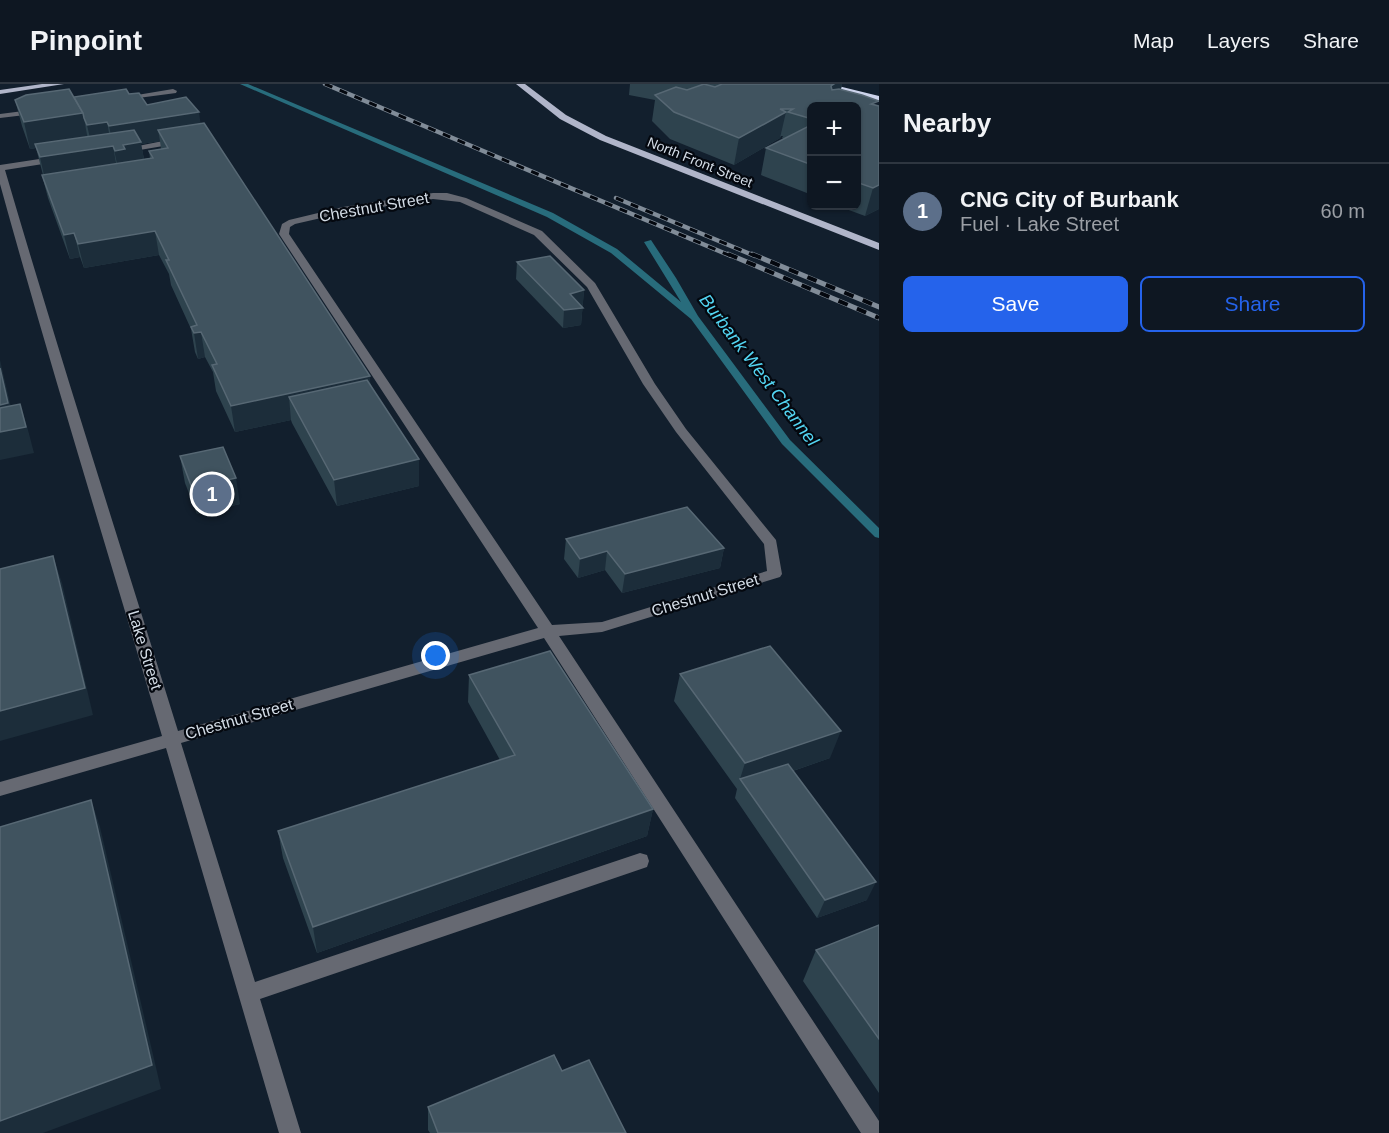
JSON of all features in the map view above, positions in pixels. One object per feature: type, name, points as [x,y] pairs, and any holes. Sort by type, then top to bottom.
[{"type":"highway","points":[[819,84],[879,99]]},
{"type":"main road","points":[[0,92],[60,84]]},
{"type":"main road","name":"North Front Street","points":[[520,84],[563,117],[603,138],[879,248]]},
{"type":"street","points":[[116,99],[173,91],[166,84]]},
{"type":"street","points":[[0,116],[47,110]]},
{"type":"street","points":[[113,151],[183,141]]},
{"type":"street","points":[[0,168],[66,158]]},
{"type":"street","name":"Lake Street","points":[[0,168],[50,344],[172,738],[290,1133]]},
{"type":"street","name":"Chestnut Street","points":[[0,789],[548,631],[602,627],[775,574],[771,543],[682,432],[649,384],[591,285],[538,233],[463,200],[440,196],[343,210],[285,226],[284,234],[548,631]]},
{"type":"street","points":[[548,631],[874,1133]]},
{"type":"street","points":[[248,994],[640,861]]},
{"type":"building","points":[[704,84],[715,87],[722,84],[834,84],[831,86],[832,90],[839,89],[879,101],[871,104],[879,106],[879,185],[873,188],[861,184],[861,102],[807,102],[807,118],[788,112],[793,109],[780,109],[786,112],[739,138],[674,112],[655,95],[676,87],[687,90]]},
{"type":"building","points":[[69,89],[83,113],[24,122],[15,100],[26,95]]},
{"type":"building","points":[[126,89],[129,94],[139,93],[147,105],[186,97],[199,112],[109,126],[107,122],[87,125],[74,97]]},
{"type":"building","points":[[204,123],[370,376],[231,406],[212,365],[217,364],[201,332],[194,333],[191,327],[197,325],[155,231],[78,244],[74,233],[64,235],[42,175],[153,158],[149,151],[168,148],[158,130]]},
{"type":"building","points":[[807,127],[807,163],[766,148]]},
{"type":"building","points":[[134,130],[141,142],[123,145],[125,149],[115,151],[113,146],[40,157],[35,144]]},
{"type":"building","points":[[550,256],[584,290],[570,294],[583,308],[564,310],[517,262]]},
{"type":"building","points":[[0,368],[8,403],[0,405]]},
{"type":"building","points":[[367,380],[419,459],[334,480],[289,397]]},
{"type":"building","points":[[20,404],[26,427],[0,432],[0,408]]},
{"type":"building","points":[[223,447],[236,478],[192,488],[180,456]]},
{"type":"building","points":[[687,507],[724,548],[625,574],[607,551],[580,559],[566,539]]},
{"type":"building","points":[[53,556],[85,688],[0,711],[0,569]]},
{"type":"building","points":[[770,646],[841,731],[745,763],[680,674]]},
{"type":"building","points":[[550,651],[653,809],[313,927],[278,831],[515,755],[469,675]]},
{"type":"building","points":[[788,764],[876,882],[825,900],[740,779]]},
{"type":"building","points":[[91,800],[152,1065],[0,1121],[0,827]]},
{"type":"building","points":[[879,925],[879,1039],[816,950]]},
{"type":"building","points":[[554,1055],[562,1071],[589,1060],[626,1133],[438,1133],[428,1107]]},
{"type":"waterway","points":[[243,84],[550,215],[614,251],[694,317]]},
{"type":"waterway","name":"Burbank West Channel","points":[[648,242],[694,317]]},
{"type":"waterway","name":"Burbank West Channel","points":[[694,317],[786,442],[879,534]]},
{"type":"railway","points":[[325,84],[731,256]]},
{"type":"railway","points":[[616,198],[755,256]]},
{"type":"railway","points":[[728,254],[879,318]]},
{"type":"railway","points":[[752,254],[879,307]]},
{"type":"place","name":"CNG City of Burbank","points":[[212,494]]}]
